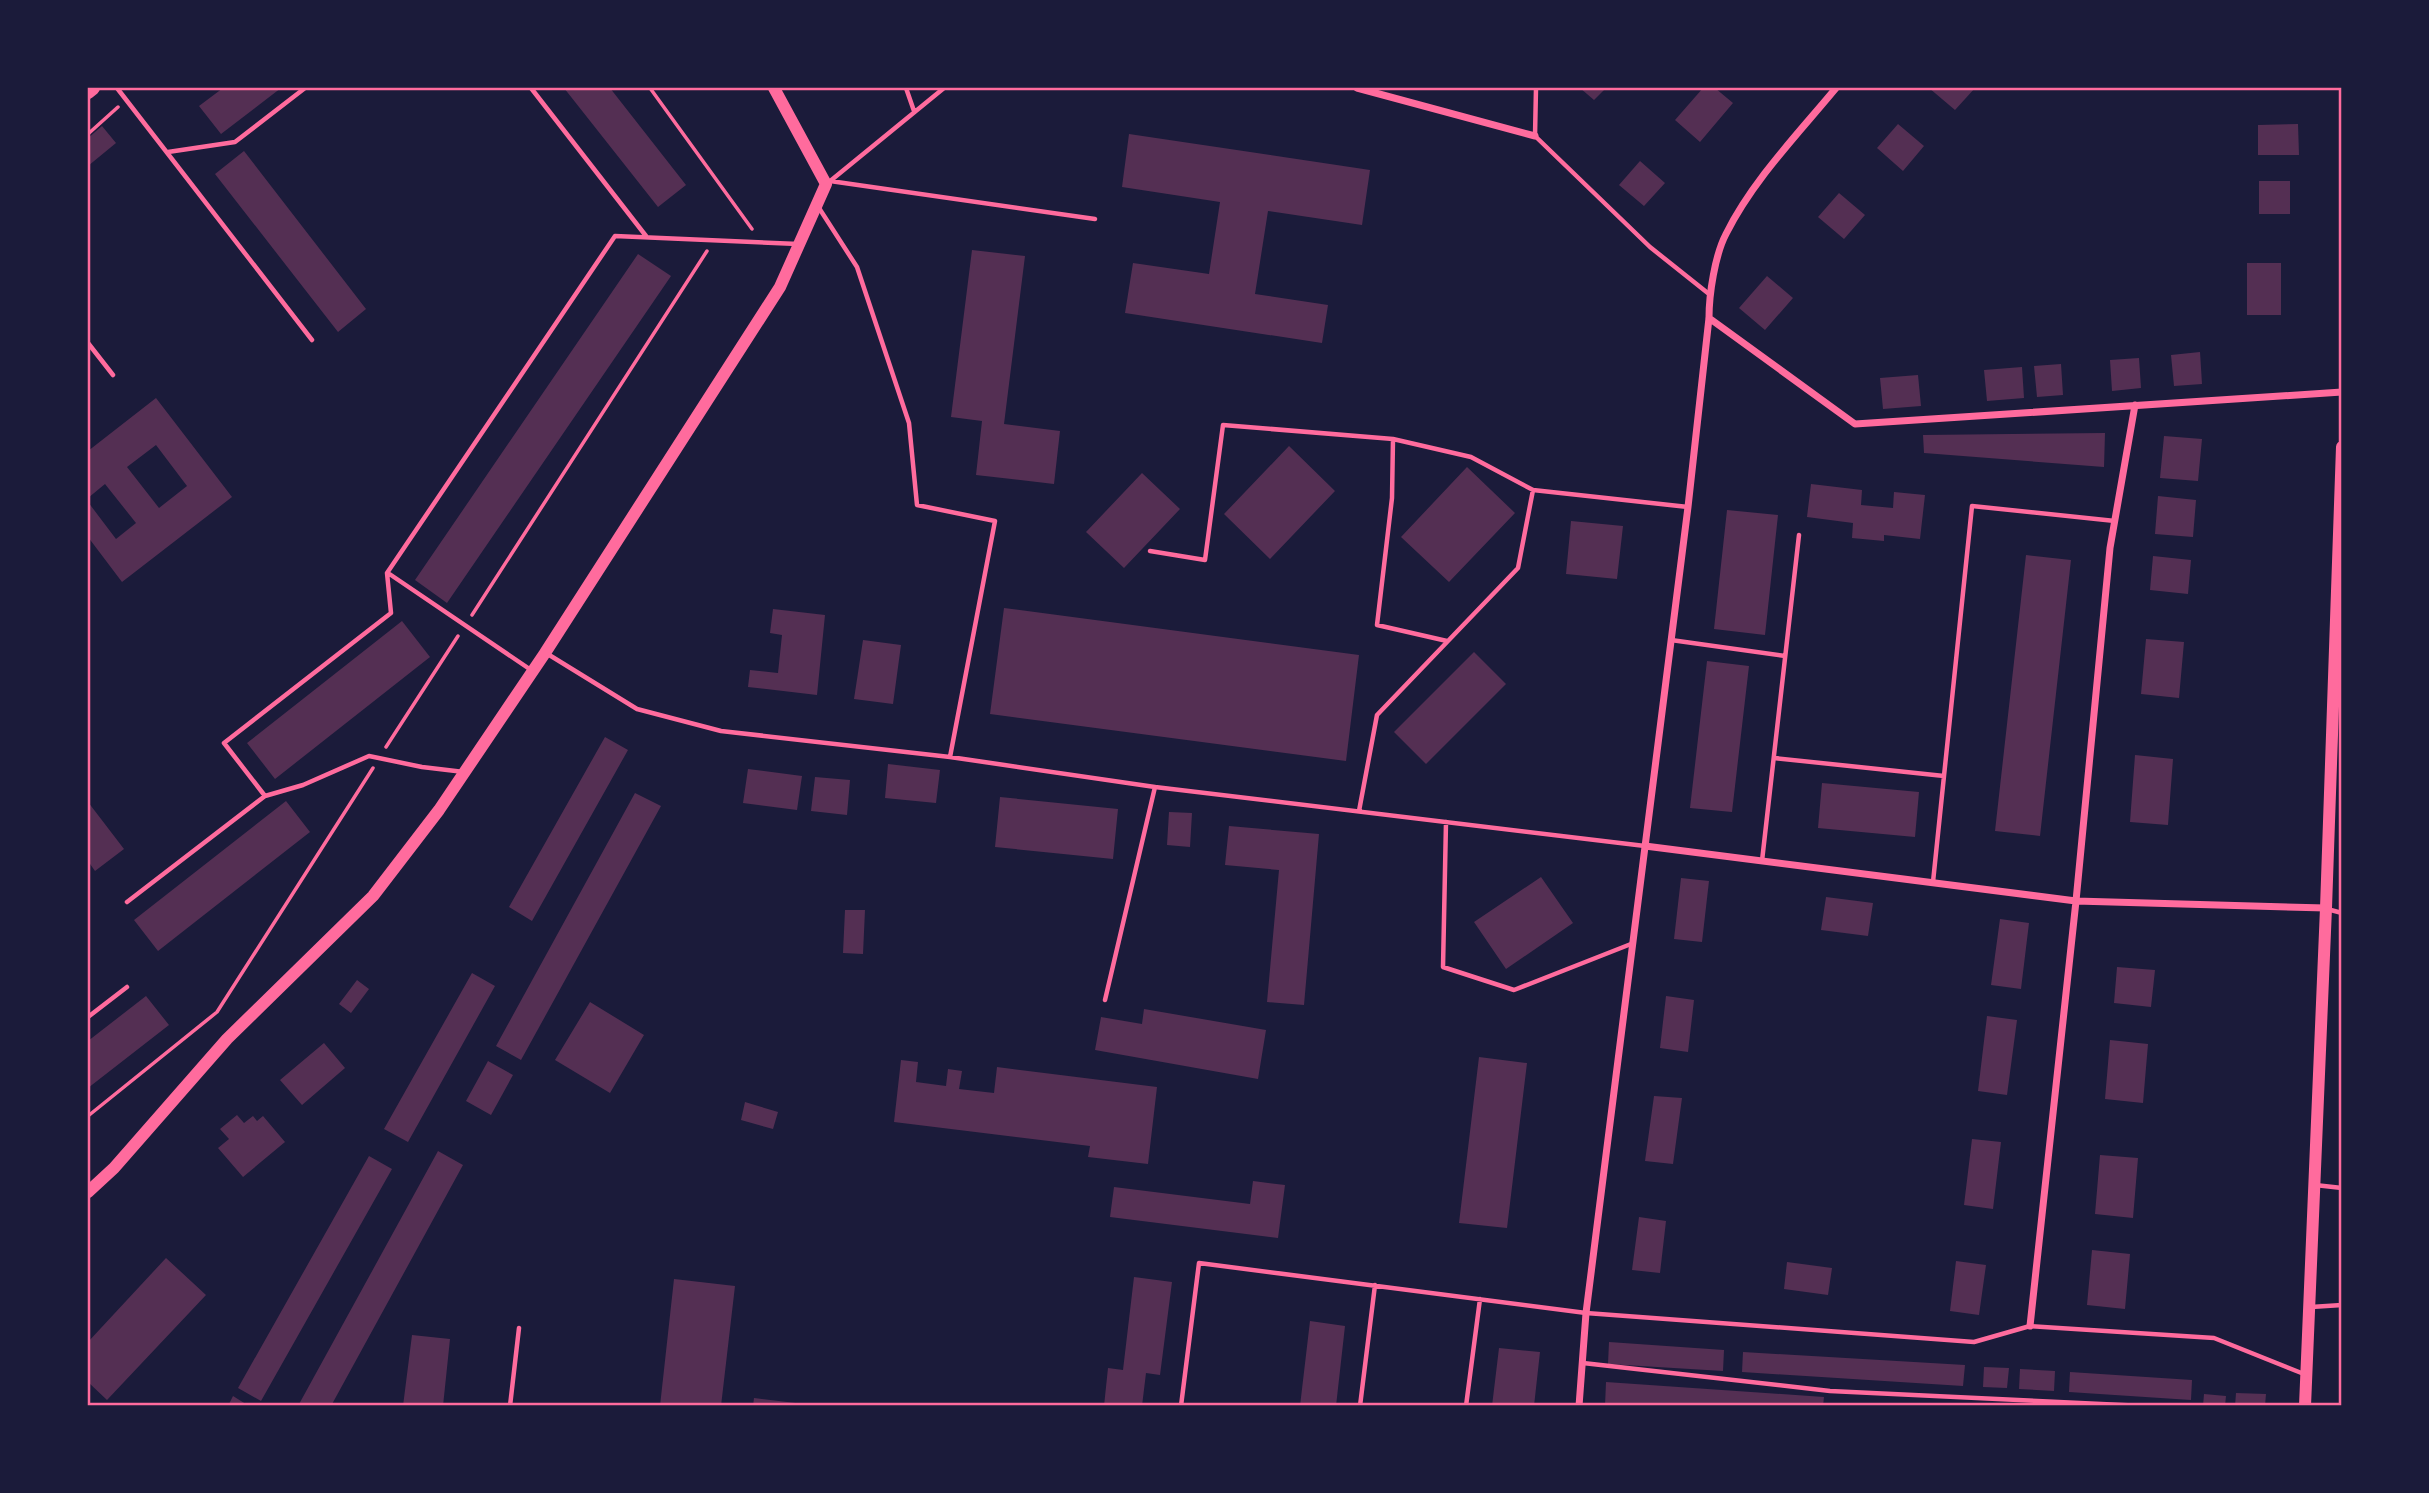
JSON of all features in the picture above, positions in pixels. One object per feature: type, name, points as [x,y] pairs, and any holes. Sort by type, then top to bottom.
[{"type":"main road","points":[[88,92],[93,88]]},
{"type":"street","points":[[88,1192],[114,1168],[227,1039],[373,896],[439,810],[545,653],[780,287],[828,183],[774,88]]},
{"type":"street","points":[[1357,88],[1535,136]]},
{"type":"street","points":[[1579,1405],[1586,1313],[1688,507],[1709,318],[1709,294],[1725,236],[1745,203],[1836,88]]},
{"type":"street","points":[[1709,318],[1855,425],[2342,392]]},
{"type":"street","points":[[2030,1326],[2076,901],[2110,548],[2135,405]]},
{"type":"street","points":[[2305,1405],[2342,447]]},
{"type":"street","points":[[1645,846],[2076,901],[2326,908]]},
{"type":"lane","points":[[117,88],[312,341]]},
{"type":"lane","points":[[167,152],[235,142],[305,88]]},
{"type":"lane","points":[[531,88],[647,237]]},
{"type":"lane","points":[[906,88],[914,111]]},
{"type":"lane","points":[[828,183],[944,88]]},
{"type":"lane","points":[[1536,88],[1535,136],[1650,247],[1709,294]]},
{"type":"lane","points":[[828,183],[1095,219]]},
{"type":"lane","points":[[817,204],[857,267],[909,423],[917,505],[995,521],[950,757]]},
{"type":"lane","points":[[265,796],[224,743],[391,613],[387,573],[615,236],[799,244]]},
{"type":"lane","points":[[88,343],[113,375]]},
{"type":"lane","points":[[1150,551],[1205,560],[1223,425],[1393,439],[1471,457],[1533,490],[1688,507]]},
{"type":"lane","points":[[1393,439],[1392,498],[1377,625],[1448,642]]},
{"type":"lane","points":[[1359,811],[1377,715],[1518,568],[1533,490]]},
{"type":"lane","points":[[1933,883],[1972,506],[2115,521]]},
{"type":"lane","points":[[1762,862],[1798,535]]},
{"type":"lane","points":[[387,573],[532,670]]},
{"type":"lane","points":[[1671,640],[1785,656]]},
{"type":"lane","points":[[545,653],[637,709],[720,731],[950,757],[1155,787],[1645,846]]},
{"type":"lane","points":[[127,902],[265,796],[303,785],[369,756],[422,767],[465,772]]},
{"type":"lane","points":[[1773,758],[1944,776]]},
{"type":"lane","points":[[1105,1000],[1155,787]]},
{"type":"lane","points":[[1446,822],[1443,967],[1514,990],[1632,944]]},
{"type":"lane","points":[[2326,908],[2342,913]]},
{"type":"lane","points":[[88,1017],[127,987]]},
{"type":"lane","points":[[2315,1185],[2342,1188]]},
{"type":"lane","points":[[1168,1405],[1179,1405],[1199,1263],[1586,1313],[1974,1342],[2030,1326],[2214,1338],[2307,1375]]},
{"type":"lane","points":[[1360,1405],[1376,1285]]},
{"type":"lane","points":[[1466,1405],[1480,1299]]},
{"type":"lane","points":[[2310,1307],[2342,1306]]},
{"type":"lane","points":[[510,1405],[519,1328]]},
{"type":"lane","points":[[1582,1363],[1830,1391],[2144,1405]]},
{"type":"path","points":[[650,88],[761,242]]},
{"type":"path","points":[[88,134],[117,110],[124,96]]},
{"type":"path","points":[[88,1116],[217,1012],[713,240]]},
{"type":"building","points":[[223,88],[281,88],[221,134],[199,106]]},
{"type":"building","points":[[564,88],[610,88],[686,185],[658,207]]},
{"type":"building","points":[[1580,88],[1606,88],[1594,100]]},
{"type":"building","points":[[1703,88],[1715,88],[1733,103],[1700,142],[1675,120]]},
{"type":"building","points":[[1929,88],[1975,88],[1955,110]]},
{"type":"building","points":[[1898,124],[1924,146],[1903,171],[1877,148]]},
{"type":"building","points":[[2298,124],[2299,155],[2258,155],[2258,125]]},
{"type":"building","points":[[102,126],[116,143],[88,166],[88,138]]},
{"type":"building","points":[[1129,134],[1370,170],[1362,225],[1268,211],[1255,294],[1328,305],[1322,343],[1125,313],[1133,263],[1209,274],[1220,202],[1122,187]]},
{"type":"building","points":[[244,151],[366,309],[338,332],[215,174]]},
{"type":"building","points":[[1640,161],[1665,183],[1644,206],[1619,185]]},
{"type":"building","points":[[2259,181],[2290,181],[2290,214],[2259,214]]},
{"type":"building","points":[[1839,193],[1865,215],[1844,239],[1818,217]]},
{"type":"building","points":[[972,250],[1025,256],[1004,424],[1060,431],[1054,484],[976,475],[982,421],[951,417]]},
{"type":"building","points":[[638,254],[671,276],[447,603],[415,580]]},
{"type":"building","points":[[2247,263],[2281,263],[2281,315],[2247,315]]},
{"type":"building","points":[[1767,276],[1793,298],[1765,330],[1739,308]]},
{"type":"building","points":[[2200,352],[2202,384],[2174,386],[2171,355]]},
{"type":"building","points":[[2139,358],[2141,388],[2112,391],[2110,360]]},
{"type":"building","points":[[2061,364],[2063,395],[2037,397],[2034,366]]},
{"type":"building","points":[[2022,367],[2024,398],[1987,401],[1984,370]]},
{"type":"building","points":[[1918,375],[1921,406],[1883,409],[1880,378]]},
{"type":"building","points":[[156,398],[232,497],[122,582],[88,537],[88,502],[116,539],[136,523],[105,484],[88,498],[88,451]],"holes":[[[156,445],[187,486],[159,508],[127,467]]]},
{"type":"building","points":[[2105,433],[2104,467],[1924,453],[1923,435]]},
{"type":"building","points":[[2164,436],[2202,439],[2198,481],[2160,478]]},
{"type":"building","points":[[1289,446],[1335,491],[1270,559],[1224,514]]},
{"type":"building","points":[[1467,467],[1515,513],[1449,582],[1401,537]]},
{"type":"building","points":[[1142,473],[1180,509],[1124,568],[1086,532]]},
{"type":"building","points":[[1811,484],[1862,490],[1861,505],[1893,508],[1894,492],[1925,495],[1920,539],[1884,535],[1884,541],[1852,538],[1853,523],[1807,517]]},
{"type":"building","points":[[2158,496],[2196,500],[2193,537],[2155,534]]},
{"type":"building","points":[[1727,510],[1778,515],[1765,635],[1714,629]]},
{"type":"building","points":[[1571,521],[1623,526],[1617,579],[1566,574]]},
{"type":"building","points":[[2026,555],[2071,560],[2040,836],[1995,831]]},
{"type":"building","points":[[2153,556],[2191,560],[2188,594],[2150,590]]},
{"type":"building","points":[[1004,608],[1359,655],[1346,761],[990,714]]},
{"type":"building","points":[[773,609],[825,615],[817,695],[748,687],[750,670],[778,673],[782,635],[770,633]]},
{"type":"building","points":[[402,621],[430,657],[275,779],[247,743]]},
{"type":"building","points":[[2146,639],[2184,642],[2179,698],[2141,694]]},
{"type":"building","points":[[863,640],[901,645],[893,704],[854,699]]},
{"type":"building","points":[[1474,652],[1506,684],[1426,764],[1394,732]]},
{"type":"building","points":[[1707,661],[1749,666],[1732,812],[1690,808]]},
{"type":"building","points":[[605,737],[628,750],[532,921],[509,907]]},
{"type":"building","points":[[2135,755],[2173,759],[2168,825],[2130,822]]},
{"type":"building","points":[[888,764],[940,770],[936,803],[885,798]]},
{"type":"building","points":[[748,769],[802,776],[797,810],[743,803]]},
{"type":"building","points":[[815,777],[850,780],[847,815],[811,811]]},
{"type":"building","points":[[1822,783],[1919,792],[1915,837],[1818,828]]},
{"type":"building","points":[[635,793],[661,806],[521,1060],[496,1046]]},
{"type":"building","points":[[1000,797],[1118,809],[1113,859],[995,847]]},
{"type":"building","points":[[286,801],[310,832],[158,951],[134,920]]},
{"type":"building","points":[[88,802],[124,849],[95,871],[88,861]]},
{"type":"building","points":[[1169,812],[1192,813],[1190,847],[1167,845]]},
{"type":"building","points":[[1229,826],[1319,834],[1304,1005],[1267,1002],[1279,870],[1225,865]]},
{"type":"building","points":[[1541,877],[1573,923],[1506,969],[1474,922]]},
{"type":"building","points":[[1681,878],[1709,881],[1702,942],[1674,939]]},
{"type":"building","points":[[1826,897],[1873,903],[1868,936],[1821,930]]},
{"type":"building","points":[[845,910],[865,910],[863,954],[843,953]]},
{"type":"building","points":[[2000,919],[2029,923],[2021,989],[1991,985]]},
{"type":"building","points":[[2117,967],[2155,970],[2151,1007],[2114,1003]]},
{"type":"building","points":[[472,973],[495,986],[408,1142],[384,1129]]},
{"type":"building","points":[[357,980],[369,989],[351,1013],[339,1004]]},
{"type":"building","points":[[146,996],[169,1025],[88,1088],[88,1041]]},
{"type":"building","points":[[1666,996],[1694,1000],[1688,1052],[1660,1048]]},
{"type":"building","points":[[590,1002],[644,1035],[610,1093],[555,1060]]},
{"type":"building","points":[[1144,1009],[1266,1030],[1258,1079],[1095,1050],[1101,1017],[1142,1024]]},
{"type":"building","points":[[1987,1016],[2017,1020],[2007,1095],[1978,1091]]},
{"type":"building","points":[[2110,1040],[2148,1044],[2143,1103],[2105,1099]]},
{"type":"building","points":[[324,1043],[345,1068],[302,1105],[280,1080]]},
{"type":"building","points":[[1479,1057],[1527,1063],[1507,1228],[1459,1223]]},
{"type":"building","points":[[901,1060],[918,1062],[916,1082],[946,1086],[948,1069],[962,1071],[959,1089],[994,1093],[997,1067],[1157,1087],[1148,1164],[1088,1157],[1090,1146],[894,1122]]},
{"type":"building","points":[[488,1061],[513,1075],[491,1115],[466,1101]]},
{"type":"building","points":[[1654,1096],[1682,1098],[1673,1164],[1645,1161]]},
{"type":"building","points":[[745,1102],[778,1112],[773,1129],[741,1120]]},
{"type":"building","points":[[237,1115],[244,1123],[253,1116],[257,1121],[263,1116],[285,1142],[243,1177],[218,1148],[229,1139],[220,1129]]},
{"type":"building","points":[[1972,1139],[2001,1142],[1993,1209],[1964,1205]]},
{"type":"building","points":[[438,1151],[463,1165],[331,1406],[298,1406]]},
{"type":"building","points":[[2100,1155],[2138,1158],[2133,1218],[2095,1214]]},
{"type":"building","points":[[369,1156],[392,1169],[261,1401],[238,1388]]},
{"type":"building","points":[[1253,1181],[1285,1185],[1278,1238],[1110,1217],[1114,1187],[1250,1204]]},
{"type":"building","points":[[1639,1217],[1666,1221],[1660,1273],[1632,1270]]},
{"type":"building","points":[[2092,1250],[2130,1254],[2125,1309],[2087,1305]]},
{"type":"building","points":[[166,1258],[206,1295],[107,1400],[88,1382],[88,1342]]},
{"type":"building","points":[[1956,1261],[1986,1265],[1979,1315],[1950,1311]]},
{"type":"building","points":[[1787,1262],[1832,1268],[1828,1295],[1784,1289]]},
{"type":"building","points":[[1134,1277],[1172,1282],[1160,1375],[1146,1373],[1142,1406],[1104,1406],[1108,1368],[1123,1370]]},
{"type":"building","points":[[674,1279],[735,1286],[721,1406],[660,1406]]},
{"type":"building","points":[[1310,1321],[1345,1326],[1336,1406],[1300,1406]]},
{"type":"building","points":[[412,1335],[450,1339],[443,1406],[403,1406]]},
{"type":"building","points":[[1609,1342],[1724,1350],[1723,1371],[1608,1364]]},
{"type":"building","points":[[1499,1348],[1540,1352],[1534,1406],[1492,1406]]},
{"type":"building","points":[[1743,1352],[1965,1365],[1963,1386],[1742,1372]]},
{"type":"building","points":[[1984,1367],[2009,1368],[2007,1388],[1983,1387]]},
{"type":"building","points":[[2020,1369],[2055,1371],[2054,1391],[2019,1389]]},
{"type":"building","points":[[2070,1372],[2192,1380],[2191,1400],[2069,1392]]},
{"type":"building","points":[[1606,1382],[1824,1397],[1823,1406],[1605,1406]]},
{"type":"building","points":[[2236,1393],[2266,1394],[2265,1406],[2235,1406]]},
{"type":"building","points":[[2204,1394],[2226,1396],[2225,1406],[2203,1406]]},
{"type":"building","points":[[233,1396],[249,1406],[228,1406]]},
{"type":"building","points":[[754,1398],[804,1404],[804,1406],[753,1406]]}]
